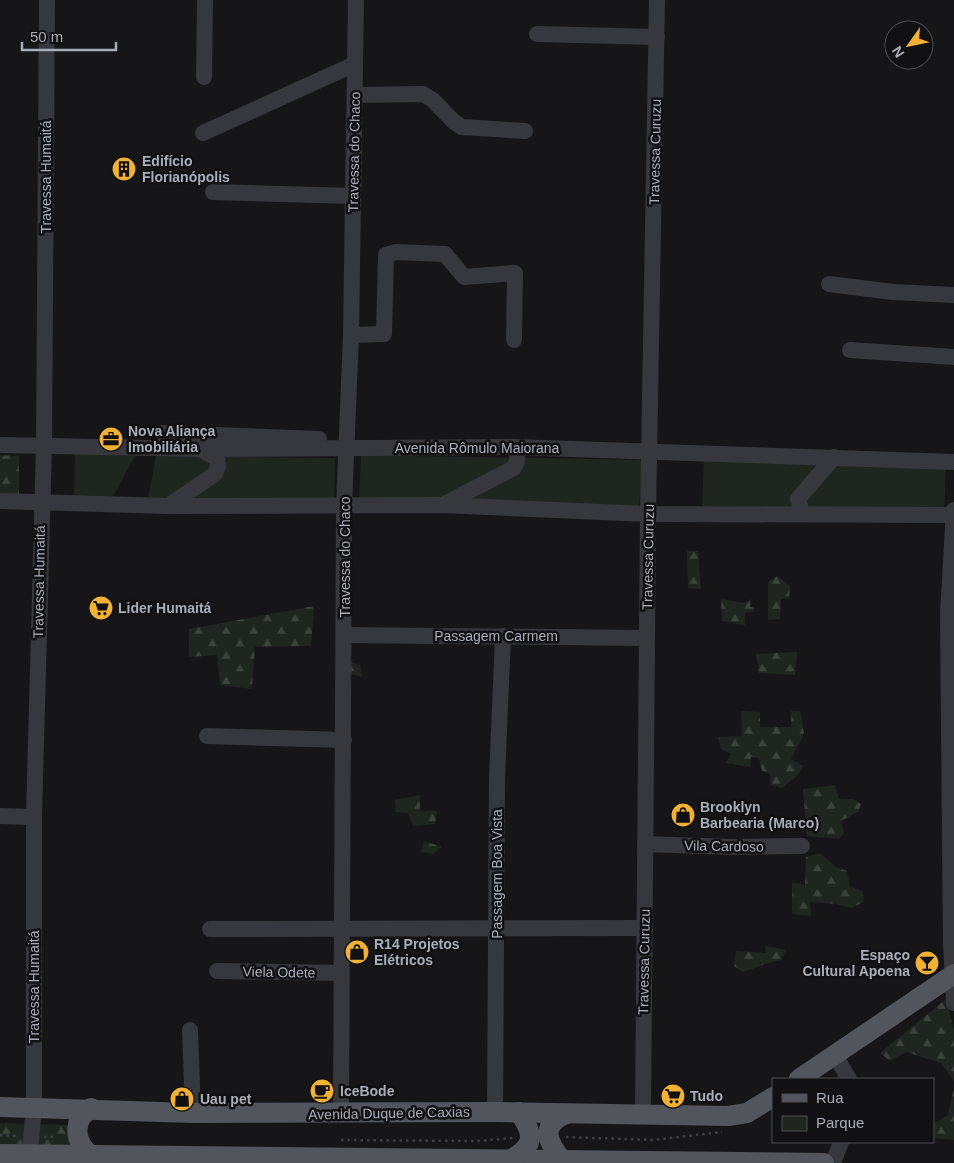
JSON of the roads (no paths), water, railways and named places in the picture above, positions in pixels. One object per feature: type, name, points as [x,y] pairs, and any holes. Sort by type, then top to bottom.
[{"type":"main road","points":[[800,1078],[953,975]]},
{"type":"main road","name":"Avenida Duque de Caxias","points":[[0,1106],[193,1113],[519,1112],[737,1116],[747,1113],[772,1098]]},
{"type":"main road","points":[[90,1155],[83,1149],[77,1132],[80,1118],[91,1108]]},
{"type":"main road","points":[[519,1112],[528,1126],[552,1147],[561,1159]]},
{"type":"main road","points":[[510,1160],[528,1147],[556,1118],[566,1114]]},
{"type":"main road","points":[[0,1154],[30,1151],[90,1155],[339,1154],[490,1162],[561,1159],[643,1163],[824,1163]]},
{"type":"street","name":"Travessa Humaitá","points":[[30,1151],[34,1107],[34,816],[44,446],[47,0]]},
{"type":"street","points":[[204,77],[205,0]]},
{"type":"street","name":"Travessa do Chaco","points":[[342,1114],[341,930],[344,740],[344,506],[351,335],[356,0]]},
{"type":"street","name":"Travessa Curuzu","points":[[643,1115],[648,514],[657,0]]},
{"type":"street","points":[[536,34],[656,37]]},
{"type":"street","points":[[203,133],[355,64]]},
{"type":"street","points":[[355,95],[423,94],[433,100],[453,122],[462,128],[525,131]]},
{"type":"street","points":[[212,192],[353,196]]},
{"type":"street","points":[[351,335],[384,334],[386,255],[396,252],[445,254],[464,277],[515,273],[514,340]]},
{"type":"street","points":[[830,284],[893,292],[954,295]]},
{"type":"street","points":[[850,350],[954,356]]},
{"type":"street","points":[[162,434],[347,444]]},
{"type":"street","name":"Avenida Rômulo Maiorana","points":[[0,445],[201,449],[347,444],[650,450],[954,462]]},
{"type":"street","points":[[442,505],[514,468],[518,460],[517,451],[512,447]]},
{"type":"street","points":[[168,506],[215,474],[218,466],[217,459],[201,449]]},
{"type":"street","points":[[802,513],[798,499],[834,457]]},
{"type":"street","points":[[0,502],[168,506],[442,505],[648,514],[802,513],[954,515]]},
{"type":"street","points":[[954,510],[948,612],[954,1003]]},
{"type":"street","name":"Passagem Carmem","points":[[344,635],[647,638]]},
{"type":"street","name":"Passagem Boa Vista","points":[[495,1112],[497,778],[503,636]]},
{"type":"street","points":[[207,736],[344,740]]},
{"type":"street","points":[[0,816],[34,816]]},
{"type":"street","name":"Vila Cardoso","points":[[645,844],[733,847],[802,846]]},
{"type":"street","points":[[210,929],[645,928]]},
{"type":"street","name":"Viela Odete","points":[[217,971],[341,973]]},
{"type":"street","points":[[190,1030],[193,1113]]},
{"type":"street","points":[[835,1055],[848,1078]]},
{"type":"street","points":[[834,1163],[841,1143]]},
{"type":"place","name":"Edifício Florianópolis","points":[[124,169]]},
{"type":"place","name":"Nova Aliança Imobiliária","points":[[111,439]]},
{"type":"place","name":"Lider Humaitá","points":[[101,608]]},
{"type":"place","name":"Brooklyn Barbearia (Marco)","points":[[683,815]]},
{"type":"place","name":"R14 Projetos Elétricos","points":[[357,952]]},
{"type":"place","name":"Espaço Cultural Apoena","points":[[927,963]]},
{"type":"place","name":"IceBode","points":[[322,1091]]},
{"type":"place","name":"Tudo","points":[[673,1096]]},
{"type":"place","name":"Uau pet","points":[[182,1099]]}]
